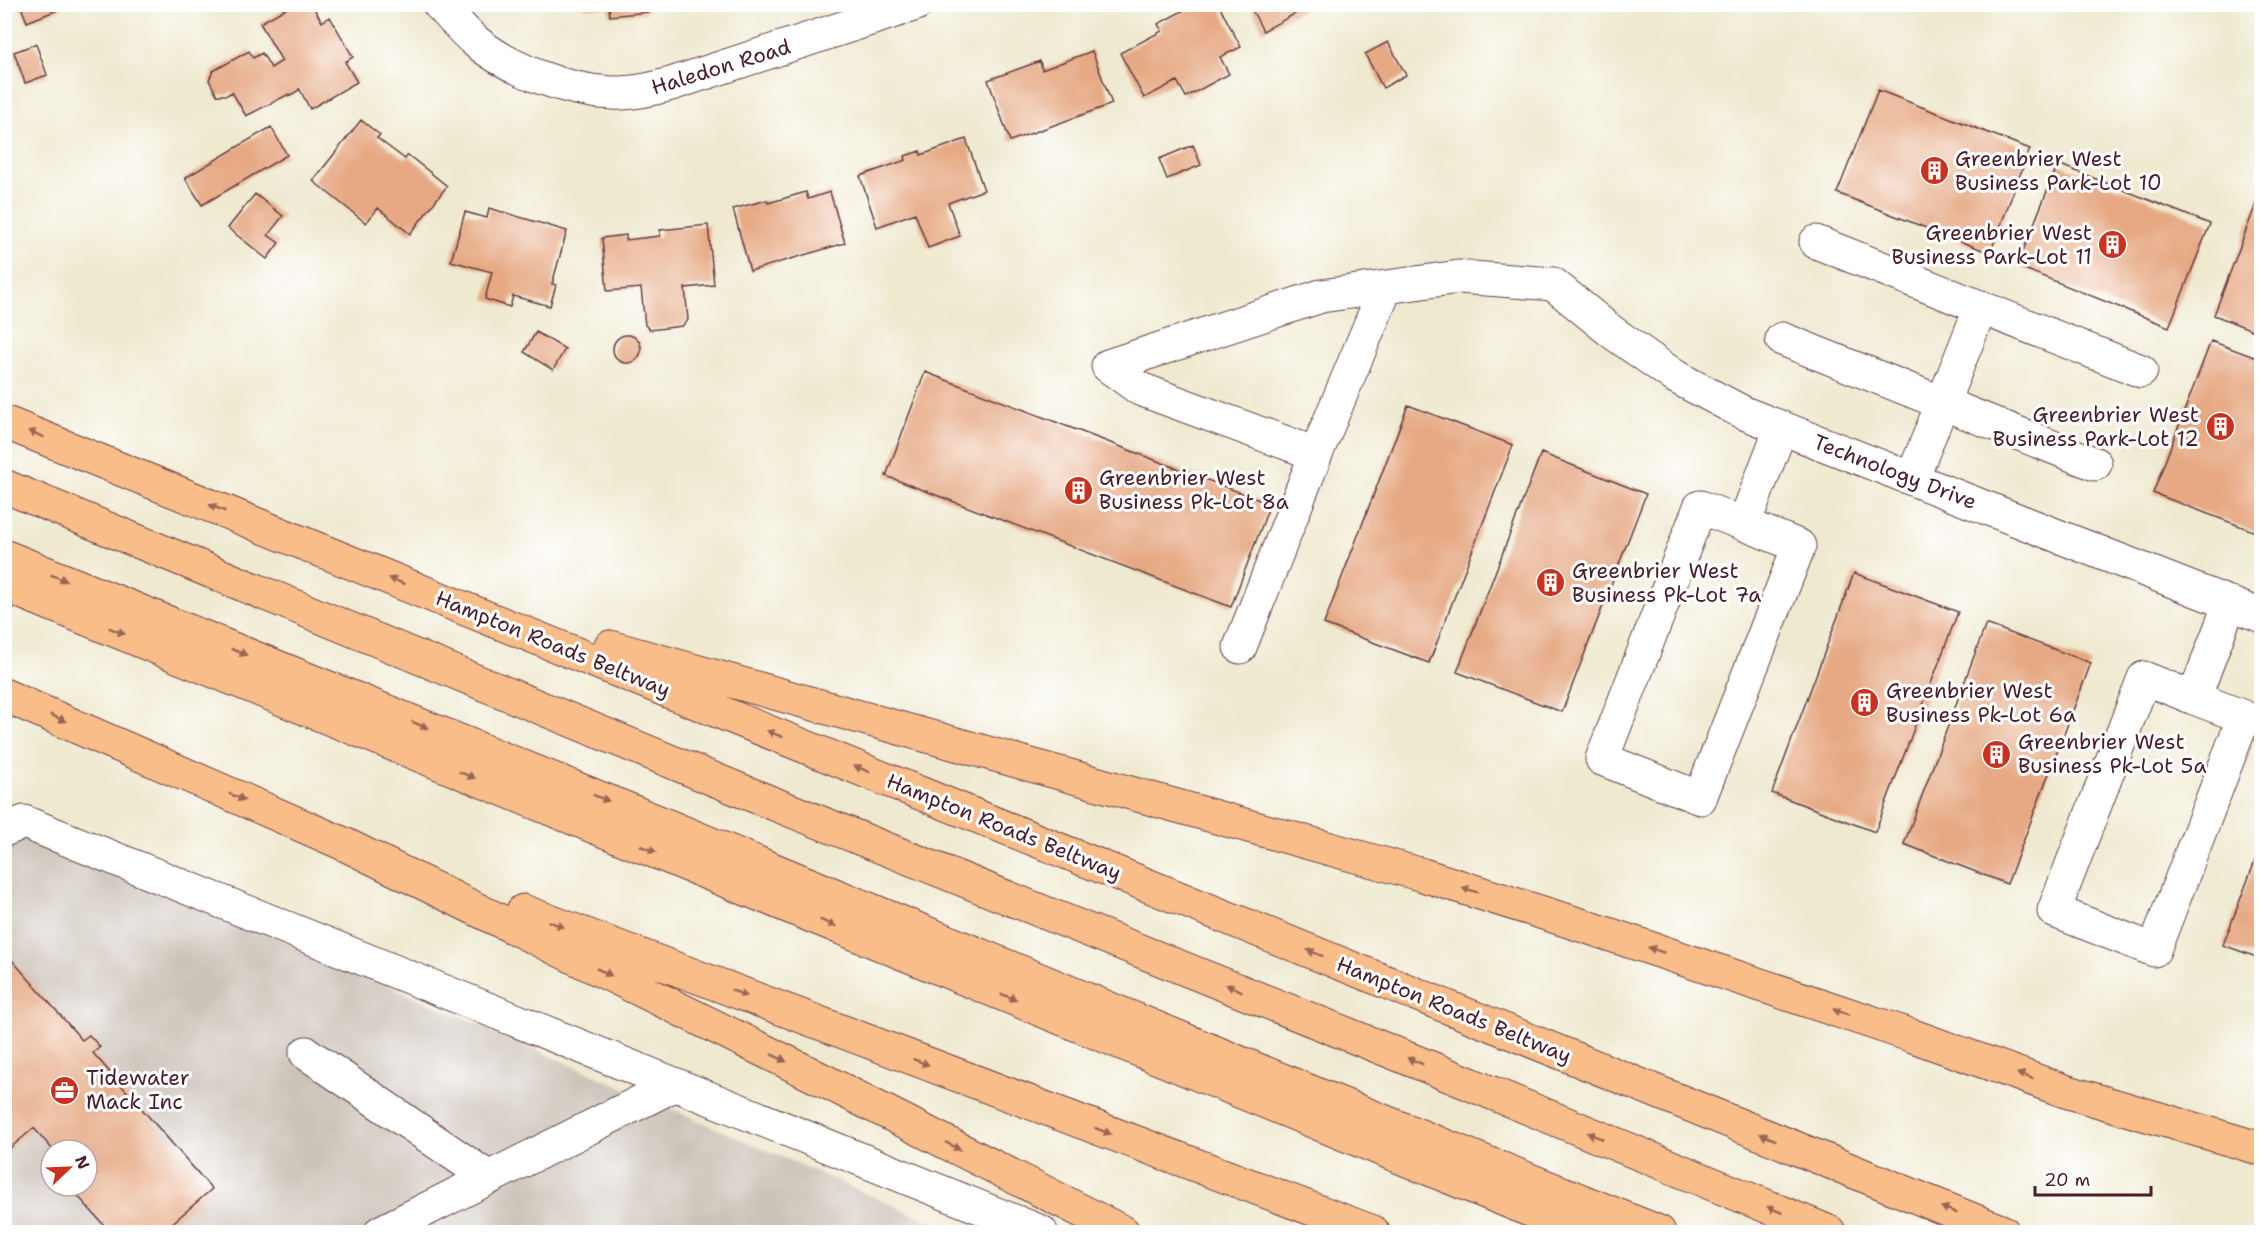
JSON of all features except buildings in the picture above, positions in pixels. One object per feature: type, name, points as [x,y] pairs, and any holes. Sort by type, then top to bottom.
[{"type":"highway","name":"Hampton Roads Beltway","points":[[4,422],[2003,1233]]},
{"type":"highway","points":[[4,486],[752,795],[1348,1034],[1829,1233]]},
{"type":"highway","points":[[4,556],[1659,1233]]},
{"type":"highway","points":[[4,585],[1583,1233]]},
{"type":"highway","points":[[452,603],[1423,875],[1581,925],[2066,1091],[2262,1169]]},
{"type":"highway","points":[[4,695],[344,844],[793,1065],[1123,1233]]},
{"type":"highway","points":[[344,844],[1373,1233]]},
{"type":"highway","points":[[2066,1091],[2262,1149]]},
{"type":"street","name":"Haledon Road","points":[[440,4],[476,41],[516,67],[539,78],[612,93],[646,91],[671,84],[916,4]]},
{"type":"street","points":[[1816,242],[2141,371]]},
{"type":"street","name":"Technology Drive","points":[[1386,286],[1459,277],[1553,284],[1612,332],[1676,377],[1743,413],[2262,616]]},
{"type":"street","points":[[1316,454],[1140,388],[1108,366],[1322,296],[1386,286]]},
{"type":"street","points":[[1240,647],[1316,454],[1386,286]]},
{"type":"street","points":[[1912,479],[1981,307]]},
{"type":"street","points":[[1782,339],[2095,464]]},
{"type":"street","points":[[1744,524],[1781,428]]},
{"type":"street","points":[[1700,507],[1744,524],[1798,546],[1700,798],[1602,759],[1700,507]]},
{"type":"street","points":[[2194,698],[2230,603]]},
{"type":"street","points":[[2144,678],[2194,698],[2244,717],[2154,950],[2054,911],[2144,678]]},
{"type":"street","points":[[4,830],[24,822],[1041,1233]]},
{"type":"street","points":[[306,1053],[489,1178]]},
{"type":"street","points":[[381,1233],[674,1085]]},
{"type":"shaded area","points":[[5,818],[954,1232],[5,1232]]},
{"type":"place","name":"Greenbrier West Business Park-Lot 10","points":[[1934,171]]},
{"type":"place","name":"Greenbrier West Business Park-Lot 11","points":[[2113,245]]},
{"type":"place","name":"Greenbrier West Business Park-Lot 12","points":[[2220,427]]},
{"type":"place","name":"Greenbrier West Business Pk-Lot 8a","points":[[1078,490]]},
{"type":"place","name":"Greenbrier West Business Pk-Lot 7a","points":[[1551,583]]},
{"type":"place","name":"Greenbrier West Business Pk-Lot 6a","points":[[1865,703]]},
{"type":"place","name":"Greenbrier West Business Pk-Lot 5a","points":[[1997,754]]},
{"type":"place","name":"Tidewater Mack Inc","points":[[65,1090]]}]
